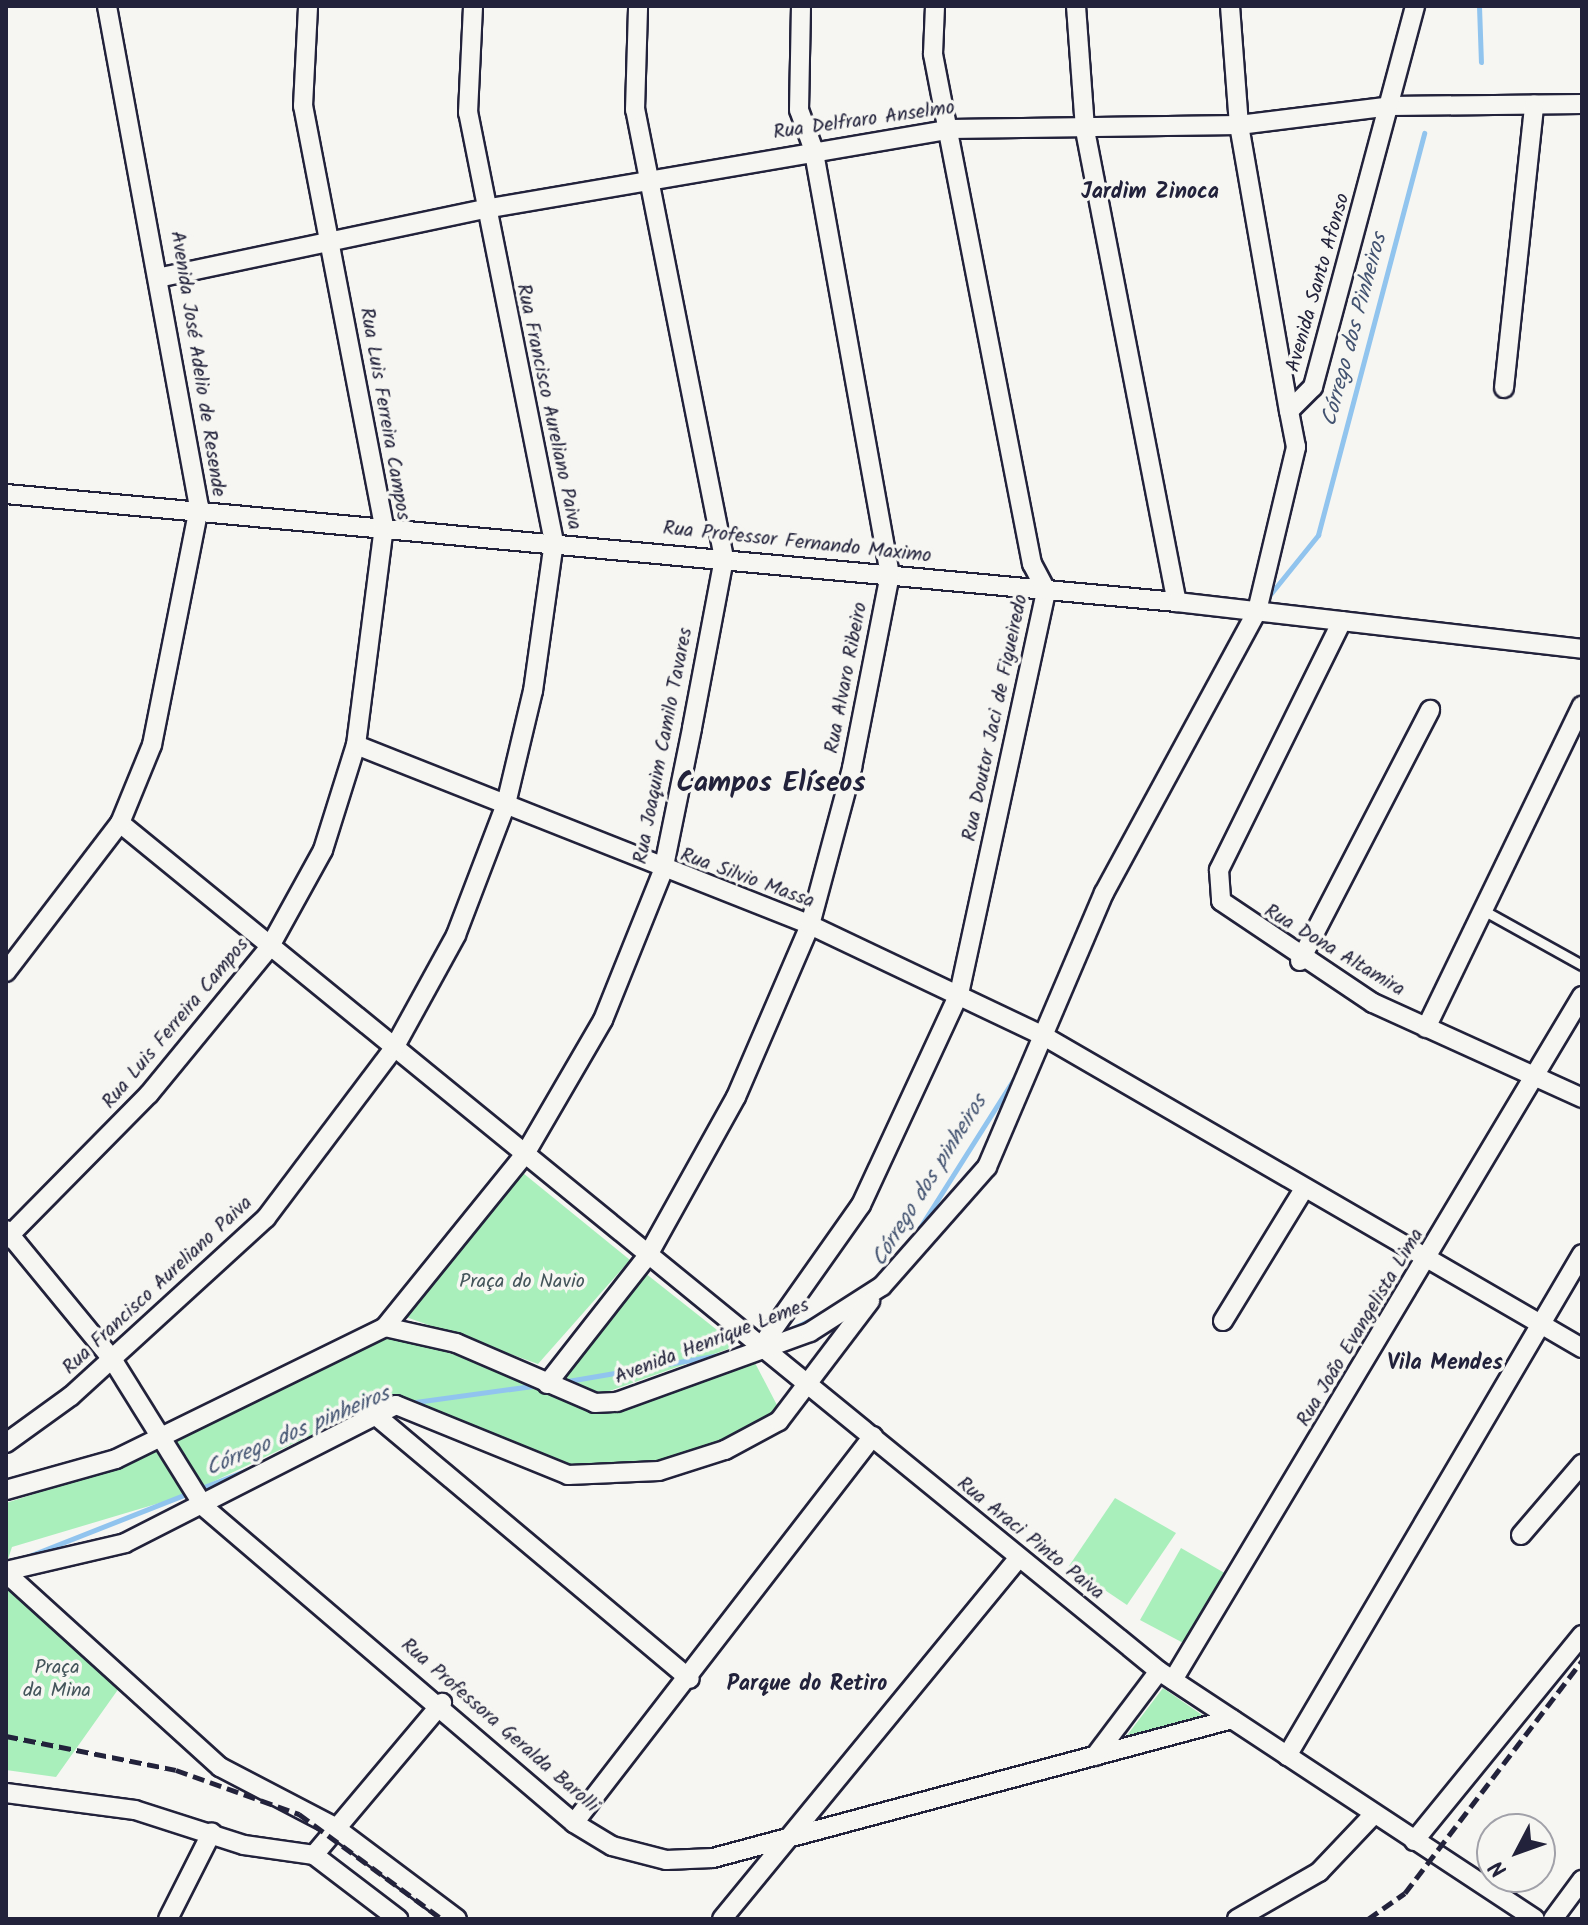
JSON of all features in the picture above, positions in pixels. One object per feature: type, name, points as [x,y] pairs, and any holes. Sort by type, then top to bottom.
[{"type":"street","name":"Avenida José Adelio de Resende","points":[[6,972],[120,823],[152,745],[199,507],[162,277],[107,6]]},
{"type":"street","name":"Rua Luis Ferreira Campos","points":[[7,1235],[149,1094],[269,948],[323,850],[356,745],[374,645],[384,526],[303,106],[308,6]]},
{"type":"street","name":"Rua Francisco Aureliano Paiva","points":[[6,1443],[112,1359],[266,1218],[394,1048],[456,935],[506,804],[533,691],[554,542],[484,209],[468,113],[473,6]]},
{"type":"street","name":"Rua Joaquim Camilo Tavares","points":[[385,1327],[525,1154],[603,1020],[663,871],[724,558],[635,110],[638,6]]},
{"type":"street","name":"Rua Alvaro Ribeiro","points":[[547,1384],[648,1255],[736,1097],[810,925],[852,768],[890,575],[813,148],[799,110],[801,6]]},
{"type":"street","name":"Rua Doutor Jaci de Figueiredo","points":[[760,1348],[861,1205],[959,994],[1046,590],[1032,564],[933,54],[935,6]]},
{"type":"street","points":[[1076,6],[1085,130],[1177,602]]},
{"type":"street","points":[[1230,6],[1239,125],[1296,447],[1257,611]]},
{"type":"street","name":"Avenida Santo Afonso","points":[[1289,411],[1313,387],[1391,106],[1415,6]]},
{"type":"street","name":"Rua Delfraro Anselmo","points":[[162,277],[330,239],[484,209],[813,148],[950,129],[1085,130],[1239,125],[1391,106],[1582,104]]},
{"type":"street","points":[[1504,388],[1534,105]]},
{"type":"street","name":"Rua Professor Fernando Maximo","points":[[6,494],[199,507],[1177,602],[1582,649]]},
{"type":"street","name":"Avenida Henrique Lemes","points":[[385,1327],[456,1343],[595,1403],[617,1402],[810,1332],[882,1286],[987,1167],[1104,893],[1257,611]]},
{"type":"street","name":"Rua Dona Altamira","points":[[1342,621],[1216,888],[1235,916],[1300,961],[1426,1028],[1582,1098]]},
{"type":"street","points":[[1426,1028],[1582,706]]},
{"type":"street","points":[[1300,961],[1430,710]]},
{"type":"street","name":"Rua Silvio Massa","points":[[356,745],[663,871],[810,925],[959,994],[1071,1050],[1427,1263],[1582,1348]]},
{"type":"street","name":"Rua Araci Pinto Paiva","points":[[120,823],[760,1348],[873,1436],[1017,1560],[1166,1675],[1535,1919]]},
{"type":"street","name":"Rua João Evangelista Lima","points":[[1095,1756],[1166,1675],[1427,1263],[1531,1076],[1582,996]]},
{"type":"street","points":[[1223,1321],[1304,1189]]},
{"type":"street","name":"Rua Professora Geralda Barolli","points":[[7,1235],[112,1359],[155,1440],[204,1507],[442,1703],[574,1823],[612,1846],[666,1860],[713,1858],[1232,1719]]},
{"type":"street","points":[[1287,1756],[1582,1254]]},
{"type":"street","points":[[6,1572],[125,1543],[204,1507],[396,1405],[568,1475],[659,1471],[725,1450],[779,1421],[804,1382],[882,1286]]},
{"type":"street","points":[[6,1490],[74,1475],[155,1440],[385,1327]]},
{"type":"street","points":[[374,1414],[690,1679]]},
{"type":"street","points":[[574,1823],[690,1679],[873,1436]]},
{"type":"street","points":[[1521,1535],[1582,1464]]},
{"type":"street","points":[[722,1919],[786,1837],[1017,1560]]},
{"type":"street","points":[[6,1572],[220,1767],[333,1826],[457,1919]]},
{"type":"street","points":[[1414,1841],[1582,1635]]},
{"type":"street","points":[[314,1855],[333,1826],[442,1703]]},
{"type":"street","points":[[6,1793],[135,1810],[212,1832],[314,1855],[398,1919]]},
{"type":"street","points":[[1237,1919],[1319,1872],[1374,1814]]},
{"type":"street","points":[[168,1919],[212,1832]]},
{"type":"street","points":[[1553,1919],[1582,1880]]},
{"type":"lane","points":[[1483,910],[1582,965]]},
{"type":"green space","name":"Praça do Navio","points":[[523,1173],[630,1260],[538,1364],[406,1317]]},
{"type":"green space","points":[[645,1273],[731,1341],[728,1349],[604,1393],[561,1382]]},
{"type":"green space","name":"Praça da Mina","points":[[387,1335],[504,1369],[579,1406],[753,1359],[779,1409],[720,1451],[659,1471],[570,1466],[397,1394],[183,1496],[12,1547],[6,1565],[6,1503],[121,1466]]},
{"type":"green space","points":[[1115,1498],[1176,1533],[1127,1605],[1069,1566]]},
{"type":"green space","points":[[1181,1548],[1228,1575],[1187,1645],[1140,1620]]},
{"type":"green space","points":[[6,1565],[129,1674],[56,1777],[6,1770]]},
{"type":"green space","points":[[1163,1688],[1205,1717],[1125,1738]]},
{"type":"waterway","name":"Córrego dos Pinheiros","points":[[1479,6],[1481,62]]},
{"type":"waterway","name":"Córrego dos Pinheiros","points":[[1268,597],[1318,535],[1424,133]]},
{"type":"waterway","name":"Córrego dos pinheiros","points":[[912,1240],[1020,1069]]},
{"type":"waterway","name":"Córrego dos pinheiros","points":[[783,1333],[825,1313]]},
{"type":"waterway","name":"Córrego dos pinheiros","points":[[562,1382],[726,1354]]},
{"type":"waterway","name":"Córrego dos pinheiros","points":[[408,1403],[540,1385]]},
{"type":"waterway","name":"Córrego dos pinheiros","points":[[6,1565],[255,1467]]},
{"type":"railway","points":[[1368,1919],[1405,1893],[1582,1661]]},
{"type":"railway","points":[[6,1736],[176,1770],[299,1814],[442,1919]]},
{"type":"district","name":"Jardim Zinoca","points":[[1150,193]]},
{"type":"district","name":"Campos Elíseos","points":[[771,784]]},
{"type":"district","name":"Vila Mendes","points":[[1445,1364]]},
{"type":"district","name":"Parque do Retiro","points":[[807,1685]]}]
